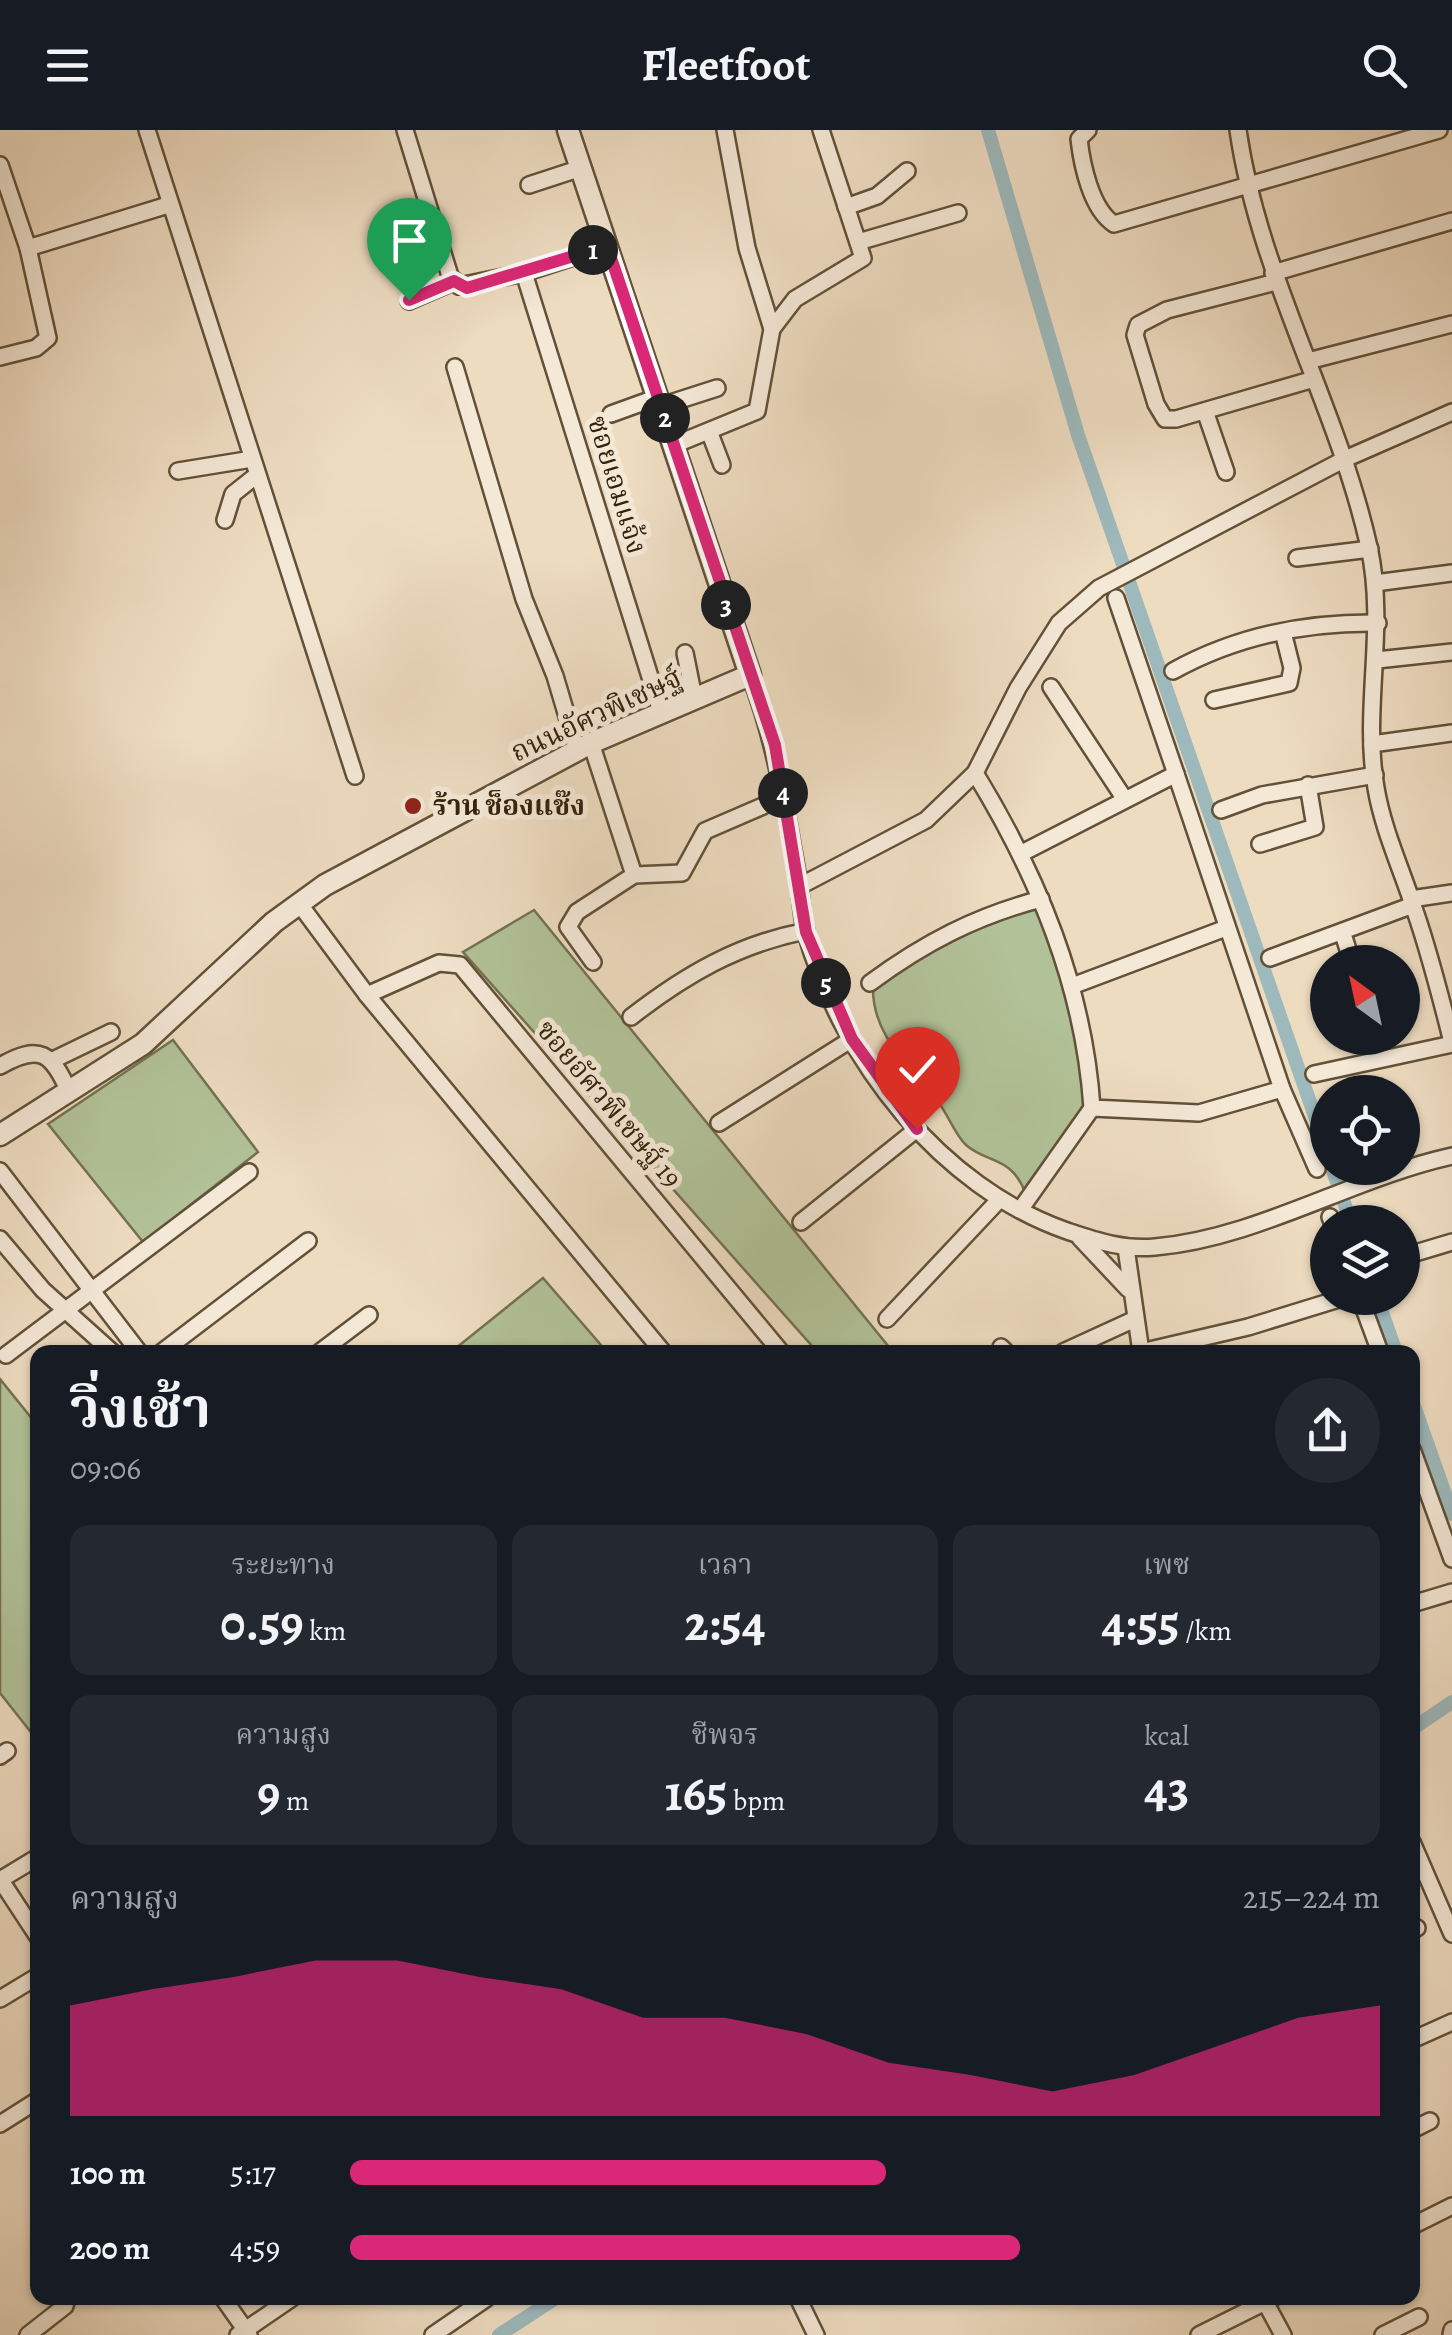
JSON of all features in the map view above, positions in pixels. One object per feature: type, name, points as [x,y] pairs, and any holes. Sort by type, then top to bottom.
[{"type":"street","points":[[147,130],[168,205],[356,776]]},
{"type":"street","points":[[405,130],[454,281],[467,288],[607,246]]},
{"type":"street","points":[[568,130],[768,724],[806,932],[852,1039],[917,1129],[938,1152],[998,1201],[1076,1234],[1126,1248],[1198,1239],[1297,1208],[1378,1176],[1452,1156]]},
{"type":"street","points":[[725,130],[748,248],[772,329]]},
{"type":"street","points":[[674,446],[757,410],[772,329],[795,299],[863,258],[821,130]]},
{"type":"street","points":[[1088,130],[1078,139],[1080,154],[1098,208],[1114,224],[1439,130]]},
{"type":"street","points":[[1238,130],[1246,186],[1274,277],[1345,460],[1370,549],[1378,623],[1372,744],[1375,775],[1388,835],[1434,972],[1452,1043],[1314,1074]]},
{"type":"street","points":[[0,165],[28,248],[48,338],[36,348],[0,357]]},
{"type":"street","points":[[529,185],[581,168]]},
{"type":"street","points":[[846,208],[876,196],[906,170]]},
{"type":"street","points":[[28,248],[168,205]]},
{"type":"street","points":[[858,242],[958,212]]},
{"type":"street","points":[[1314,378],[1176,419],[1161,414],[1135,335],[1138,325],[1166,310],[1452,221]]},
{"type":"street","name":"ซอยเอมแจ้ง","points":[[524,272],[661,712]]},
{"type":"street","points":[[409,300],[454,281]]},
{"type":"street","points":[[1308,361],[1452,324]]},
{"type":"street","points":[[454,367],[518,582],[634,875]]},
{"type":"street","points":[[611,414],[716,388]]},
{"type":"street","points":[[1205,411],[1226,472]]},
{"type":"street","points":[[800,886],[926,820],[975,773],[1018,688],[1059,624],[1099,588],[1136,565],[1345,460],[1452,412]]},
{"type":"street","points":[[709,432],[722,464]]},
{"type":"street","points":[[178,470],[252,459]]},
{"type":"street","points":[[225,520],[233,494],[258,476]]},
{"type":"street","points":[[1297,558],[1370,549]]},
{"type":"street","points":[[1375,582],[1452,573]]},
{"type":"street","points":[[1116,598],[1282,1089],[1310,1154]]},
{"type":"street","points":[[1173,671],[1240,640],[1316,625],[1378,623]]},
{"type":"street","points":[[1214,700],[1289,683],[1292,668],[1283,632]]},
{"type":"street","points":[[1377,660],[1452,652]]},
{"type":"street","points":[[685,653],[694,698]]},
{"type":"street","name":"ถนนอัศวพิเชษฐ์","points":[[0,1134],[69,1092],[180,1012],[298,902],[584,747],[750,675]]},
{"type":"street","points":[[1050,686],[1124,798]]},
{"type":"street","points":[[1372,744],[1452,733]]},
{"type":"street","points":[[975,773],[1022,854],[1041,899],[1072,986],[1088,1056],[1092,1108],[1020,1210]]},
{"type":"street","points":[[1022,854],[1176,774]]},
{"type":"street","points":[[1220,810],[1262,794],[1375,775]]},
{"type":"street","points":[[1260,844],[1315,827],[1308,785]]},
{"type":"street","points":[[593,962],[571,935],[569,920],[634,875],[682,873],[705,830],[763,806]]},
{"type":"street","points":[[1270,958],[1342,934],[1412,902],[1452,893]]},
{"type":"street","points":[[870,984],[920,946],[957,928],[1041,899]]},
{"type":"street","points":[[298,902],[367,995],[657,1345]]},
{"type":"street","points":[[1072,986],[1226,928]]},
{"type":"street","points":[[631,1017],[666,990],[734,952],[806,932]]},
{"type":"street","points":[[1342,934],[1346,945]]},
{"type":"street","name":"ซอยอัศวพิเชษฐ์ 19","points":[[367,995],[439,963],[460,966],[775,1345]]},
{"type":"street","points":[[1434,972],[1452,971]]},
{"type":"street","points":[[53,1060],[112,1032]]},
{"type":"street","points":[[719,1122],[852,1039]]},
{"type":"street","points":[[0,1066],[26,1054],[41,1054],[53,1060],[69,1092]]},
{"type":"street","points":[[1092,1108],[1199,1113],[1282,1089]]},
{"type":"street","points":[[801,1222],[917,1129]]},
{"type":"street","points":[[0,1170],[133,1345]]},
{"type":"street","points":[[6,1355],[249,1172]]},
{"type":"street","points":[[887,1319],[998,1201]]},
{"type":"street","points":[[1076,1234],[1128,1290]]},
{"type":"street","points":[[0,1239],[43,1290],[104,1345]]},
{"type":"street","points":[[171,1345],[308,1241]]},
{"type":"street","points":[[1420,1252],[1452,1242]]},
{"type":"street","points":[[1126,1248],[1131,1278],[1128,1290],[1140,1345]]},
{"type":"street","points":[[1171,1345],[1310,1308]]},
{"type":"street","points":[[1366,1315],[1377,1345]]},
{"type":"street","points":[[330,1345],[369,1316]]},
{"type":"street","points":[[1078,1345],[1135,1319]]},
{"type":"street","points":[[1420,1495],[1452,1559]]},
{"type":"street","points":[[1420,1602],[1452,1592]]},
{"type":"street","points":[[1420,1860],[1452,1934]]},
{"type":"street","points":[[30,1862],[0,1879],[30,1925]]},
{"type":"street","points":[[0,1999],[30,1981]]},
{"type":"street","points":[[1420,2036],[1452,2022]]},
{"type":"street","points":[[0,2124],[30,2105]]},
{"type":"street","points":[[1420,2126],[1430,2121]]},
{"type":"street","points":[[1420,2222],[1452,2206]]},
{"type":"street","points":[[28,2335],[64,2305]]},
{"type":"street","points":[[227,2305],[244,2333],[282,2305]]},
{"type":"street","points":[[433,2335],[477,2305]]},
{"type":"street","points":[[801,2305],[816,2335]]},
{"type":"street","points":[[1199,2335],[1256,2305]]},
{"type":"street","points":[[1270,2305],[1283,2335]]},
{"type":"street","points":[[1383,2335],[1419,2318]]},
{"type":"green space","points":[[1038,904],[1069,993],[1099,1103],[1025,1192],[1006,1166],[962,1141],[940,1104],[885,1034],[878,1020],[873,987],[960,933]]},
{"type":"green space","points":[[534,910],[887,1345],[811,1345],[463,952]]},
{"type":"green space","points":[[173,1040],[258,1152],[143,1242],[48,1124]]},
{"type":"green space","points":[[543,1278],[601,1345],[460,1345]]},
{"type":"green space","points":[[0,1379],[30,1416],[30,1731],[0,1693]]},
{"type":"waterway","points":[[988,130],[1078,435],[1310,1102]]},
{"type":"waterway","points":[[1338,1185],[1345,1205]]},
{"type":"waterway","points":[[1383,1315],[1394,1345]]},
{"type":"waterway","points":[[1420,1423],[1452,1514]]},
{"type":"waterway","points":[[1420,1724],[1452,1702]]},
{"type":"waterway","points":[[499,2335],[545,2305]]},
{"type":"place","name":"ร้าน ช็องแช๊ง","points":[[413,806]]},
{"type":"route","points":[[409,300],[454,281],[467,288],[607,246],[775,745],[806,932],[852,1039],[917,1129]]}]
